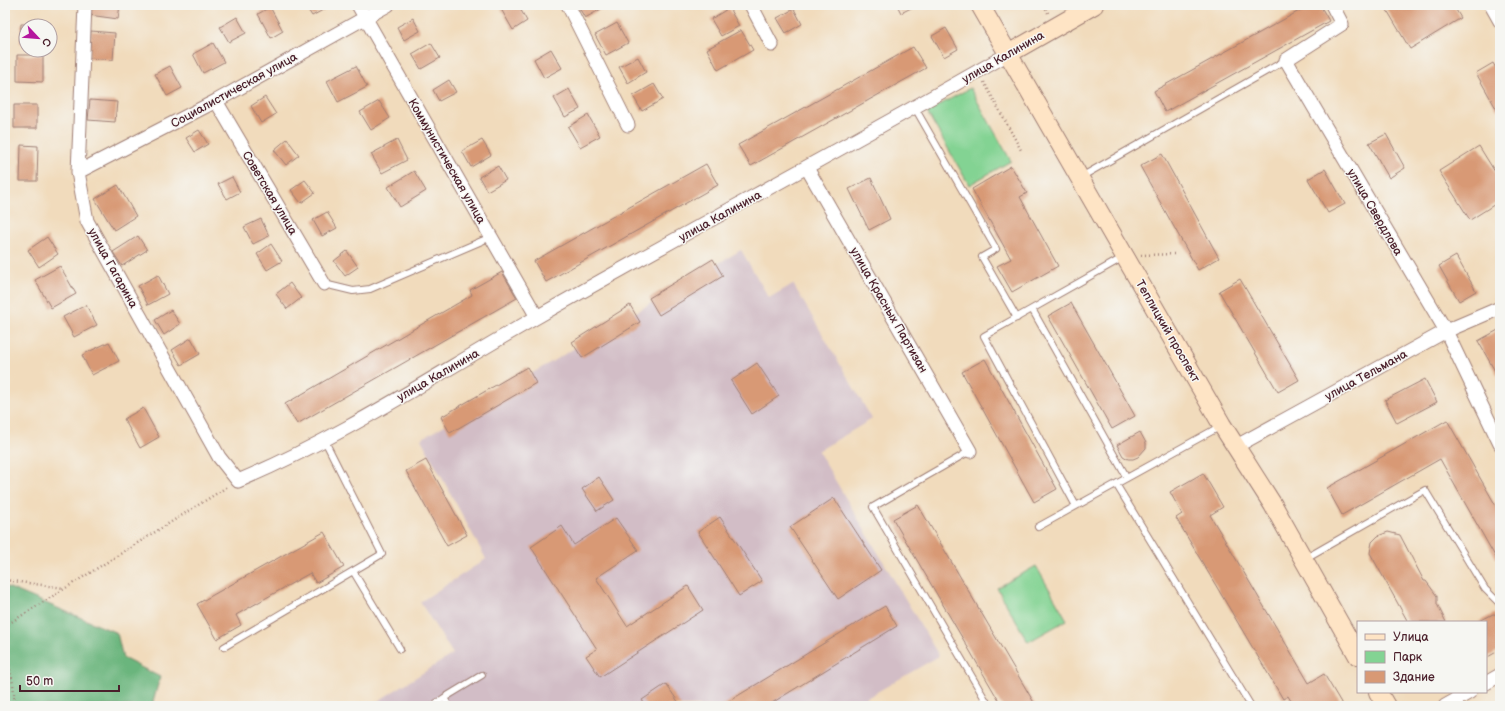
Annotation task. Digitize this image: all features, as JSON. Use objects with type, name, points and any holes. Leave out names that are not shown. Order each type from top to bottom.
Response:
[{"type":"main road","name":"Теплицкий проспект","points":[[980,5],[1222,425],[1273,505],[1357,654]]},
{"type":"main road","name":"улица Калинина","points":[[1008,54],[1094,5]]},
{"type":"main road","points":[[1379,693],[1386,706]]},
{"type":"street","name":"улица Гагарина","points":[[86,5],[78,172],[87,221],[219,457],[238,480]]},
{"type":"street","name":"Коммунистическая улица","points":[[358,5],[537,317]]},
{"type":"street","name":"Социалистическая улица","points":[[78,172],[216,101],[388,5]]},
{"type":"street","points":[[568,5],[628,126]]},
{"type":"street","points":[[751,5],[772,45]]},
{"type":"street","points":[[1286,60],[1342,24],[1332,5]]},
{"type":"street","points":[[1491,5],[1500,21]]},
{"type":"street","name":"улица Калинина","points":[[238,480],[347,427],[537,317],[915,108],[1008,54]]},
{"type":"street","name":"улица Свердлова","points":[[1286,60],[1446,331],[1500,444]]},
{"type":"street","name":"Советская улица","points":[[216,101],[324,284]]},
{"type":"street","name":"улица Красных Партизан","points":[[807,168],[970,451]]},
{"type":"street","name":"улица Тельмана","points":[[1235,447],[1446,331],[1500,308]]},
{"type":"street","points":[[1487,682],[1500,675]]},
{"type":"street","points":[[1445,706],[1468,693]]},
{"type":"lane","points":[[1080,178],[1286,60]]},
{"type":"lane","points":[[915,108],[996,248],[982,257],[1017,318]]},
{"type":"lane","points":[[324,284],[353,291],[370,289],[490,236]]},
{"type":"lane","points":[[1076,506],[984,336],[1125,256]]},
{"type":"lane","points":[[1032,309],[1127,478]]},
{"type":"lane","points":[[1038,527],[1222,425]]},
{"type":"lane","points":[[224,646],[382,554],[324,439]]},
{"type":"lane","points":[[970,451],[873,507],[989,706]]},
{"type":"lane","points":[[1116,484],[1251,706]]},
{"type":"lane","points":[[1303,559],[1425,490],[1485,590],[1500,604]]},
{"type":"lane","points":[[353,571],[400,649]]},
{"type":"lane","points":[[432,706],[482,675]]},
{"type":"lane","points":[[444,698],[448,706]]},
{"type":"path","points":[[978,71],[1021,150]]},
{"type":"path","points":[[1125,256],[1176,254]]},
{"type":"path","points":[[5,626],[238,480]]},
{"type":"path","points":[[5,580],[65,588]]},
{"type":"path","points":[[5,646],[13,684],[15,706]]},
{"type":"shaded area","points":[[741,250],[769,298],[793,284],[872,419],[818,451],[939,656],[853,706],[370,706],[453,654],[420,602],[486,559],[421,439]]},
{"type":"green space","points":[[970,88],[1011,161],[969,185],[927,112]]},
{"type":"green space","points":[[1036,566],[1067,620],[1028,642],[997,588]]},
{"type":"green space","points":[[5,586],[117,633],[123,658],[160,677],[152,706],[5,706]]},
{"type":"building","points":[[90,5],[120,5],[118,19],[89,15]]},
{"type":"building","points":[[305,5],[332,5],[312,16]]},
{"type":"building","points":[[508,5],[518,5],[527,21],[513,30],[501,9]]},
{"type":"building","points":[[598,5],[601,9],[585,18],[578,6]]},
{"type":"building","points":[[897,5],[917,5],[901,13]]},
{"type":"building","points":[[1310,5],[1320,5],[1329,21],[1165,112],[1154,91]]},
{"type":"building","points":[[1384,5],[1453,5],[1461,18],[1410,49]]},
{"type":"building","points":[[270,7],[283,31],[271,38],[258,14]]},
{"type":"building","points":[[729,8],[739,26],[721,36],[711,19]]},
{"type":"building","points":[[794,9],[802,24],[786,33],[777,18]]},
{"type":"building","points":[[237,17],[246,33],[229,42],[220,27]]},
{"type":"building","points":[[413,18],[420,31],[404,40],[397,27]]},
{"type":"building","points":[[617,23],[628,43],[606,55],[595,35]]},
{"type":"building","points":[[946,28],[958,49],[944,57],[932,36]]},
{"type":"building","points":[[741,30],[753,50],[718,70],[707,49]]},
{"type":"building","points":[[91,31],[115,33],[113,60],[89,58]]},
{"type":"building","points":[[213,43],[224,62],[203,73],[193,54]]},
{"type":"building","points":[[431,43],[440,58],[421,69],[412,54]]},
{"type":"building","points":[[913,47],[926,68],[751,166],[738,145]]},
{"type":"building","points":[[551,49],[562,68],[544,78],[534,59]]},
{"type":"building","points":[[17,55],[18,58],[43,58],[43,82],[17,81]]},
{"type":"building","points":[[638,57],[646,72],[628,83],[619,67]]},
{"type":"building","points":[[1493,63],[1500,75],[1500,109],[1497,110],[1476,73]]},
{"type":"building","points":[[170,66],[182,88],[167,96],[155,74]]},
{"type":"building","points":[[356,66],[367,87],[338,102],[327,81]]},
{"type":"building","points":[[449,80],[456,92],[439,101],[433,90]]},
{"type":"building","points":[[654,84],[663,99],[642,111],[633,96]]},
{"type":"building","points":[[569,89],[580,109],[565,117],[554,98]]},
{"type":"building","points":[[265,97],[276,114],[261,123],[251,106]]},
{"type":"building","points":[[90,100],[117,102],[115,122],[88,120]]},
{"type":"building","points":[[379,101],[390,118],[371,130],[360,112]]},
{"type":"building","points":[[14,105],[37,105],[37,128],[14,128]]},
{"type":"building","points":[[588,115],[600,136],[580,147],[568,127]]},
{"type":"building","points":[[199,130],[208,144],[195,152],[186,138]]},
{"type":"building","points":[[1386,134],[1405,168],[1389,178],[1369,143]]},
{"type":"building","points":[[287,139],[299,155],[286,165],[274,150]]},
{"type":"building","points":[[397,140],[407,160],[382,173],[371,154]]},
{"type":"building","points":[[482,140],[491,155],[471,167],[462,151]]},
{"type":"building","points":[[21,145],[38,146],[37,181],[20,181]]},
{"type":"building","points":[[1479,146],[1500,180],[1500,201],[1470,220],[1439,171]]},
{"type":"building","points":[[1162,154],[1219,258],[1198,270],[1140,166]]},
{"type":"building","points":[[706,164],[718,185],[546,282],[534,261]]},
{"type":"building","points":[[498,166],[506,180],[487,191],[479,177]]},
{"type":"building","points":[[1011,166],[1027,193],[1020,197],[1058,266],[1012,292],[997,266],[1011,259],[972,189]]},
{"type":"building","points":[[1325,169],[1345,204],[1328,213],[1308,179]]},
{"type":"building","points":[[414,171],[426,191],[400,207],[388,187]]},
{"type":"building","points":[[232,177],[240,192],[227,199],[218,184]]},
{"type":"building","points":[[871,178],[890,219],[869,230],[849,189]]},
{"type":"building","points":[[305,180],[315,193],[301,203],[291,190]]},
{"type":"building","points":[[118,185],[136,216],[114,230],[95,199]]},
{"type":"building","points":[[327,212],[337,228],[322,236],[313,220]]},
{"type":"building","points":[[261,219],[269,236],[253,244],[244,227]]},
{"type":"building","points":[[138,236],[147,250],[122,266],[113,252]]},
{"type":"building","points":[[47,237],[58,254],[39,267],[28,250]]},
{"type":"building","points":[[271,244],[282,261],[267,270],[257,254]]},
{"type":"building","points":[[347,251],[358,267],[345,276],[334,261]]},
{"type":"building","points":[[1456,256],[1476,291],[1459,301],[1439,266]]},
{"type":"building","points":[[713,259],[723,276],[659,315],[649,298]]},
{"type":"building","points":[[60,266],[76,294],[51,308],[35,280]]},
{"type":"building","points":[[502,272],[517,298],[297,424],[285,404],[472,295],[470,290]]},
{"type":"building","points":[[158,275],[168,294],[148,305],[138,286]]},
{"type":"building","points":[[1240,279],[1299,380],[1278,392],[1219,291]]},
{"type":"building","points":[[290,283],[301,298],[287,309],[276,294]]},
{"type":"building","points":[[1071,303],[1135,416],[1112,429],[1048,316]]},
{"type":"building","points":[[86,305],[97,325],[74,337],[63,317]]},
{"type":"building","points":[[630,305],[640,322],[582,358],[572,342]]},
{"type":"building","points":[[171,310],[180,324],[164,335],[155,320]]},
{"type":"building","points":[[1500,329],[1500,380],[1478,341]]},
{"type":"building","points":[[191,338],[200,354],[181,365],[172,350]]},
{"type":"building","points":[[109,342],[119,361],[92,375],[82,355]]},
{"type":"building","points":[[985,359],[1057,489],[1034,502],[962,372]]},
{"type":"building","points":[[757,363],[779,396],[752,414],[731,381]]},
{"type":"building","points":[[527,367],[536,383],[450,433],[441,417]]},
{"type":"building","points":[[1425,379],[1437,402],[1397,423],[1385,400]]},
{"type":"building","points":[[143,408],[159,437],[140,448],[124,419]]},
{"type":"building","points":[[1447,420],[1500,513],[1500,565],[1440,459],[1342,515],[1327,488]]},
{"type":"building","points":[[1140,432],[1146,443],[1146,448],[1138,457],[1128,459],[1123,456],[1117,445]]},
{"type":"building","points":[[426,460],[467,535],[447,546],[406,471]]},
{"type":"building","points":[[1203,473],[1223,507],[1210,515],[1309,683],[1324,674],[1343,706],[1294,706],[1288,696],[1283,699],[1176,518],[1182,514],[1170,492]]},
{"type":"building","points":[[599,477],[614,500],[597,511],[582,489]]},
{"type":"building","points":[[834,498],[881,570],[838,599],[790,527]]},
{"type":"building","points":[[918,505],[1036,706],[1002,706],[893,519]]},
{"type":"building","points":[[720,517],[762,581],[739,596],[698,532]]},
{"type":"building","points":[[616,518],[638,550],[596,578],[627,626],[688,586],[703,610],[600,677],[586,656],[597,649],[531,547],[562,526],[574,545]]},
{"type":"building","points":[[324,532],[344,567],[316,583],[310,573],[236,615],[241,625],[217,639],[197,604]]},
{"type":"building","points":[[1388,532],[1400,535],[1424,581],[1426,581],[1437,596],[1437,604],[1446,621],[1407,621],[1370,553],[1372,542],[1378,536]]},
{"type":"building","points":[[885,606],[897,626],[767,706],[721,706]]},
{"type":"building","points":[[1493,614],[1500,615],[1500,650],[1487,657],[1487,621],[1480,621]]},
{"type":"building","points":[[666,684],[681,706],[646,706],[642,700]]}]
